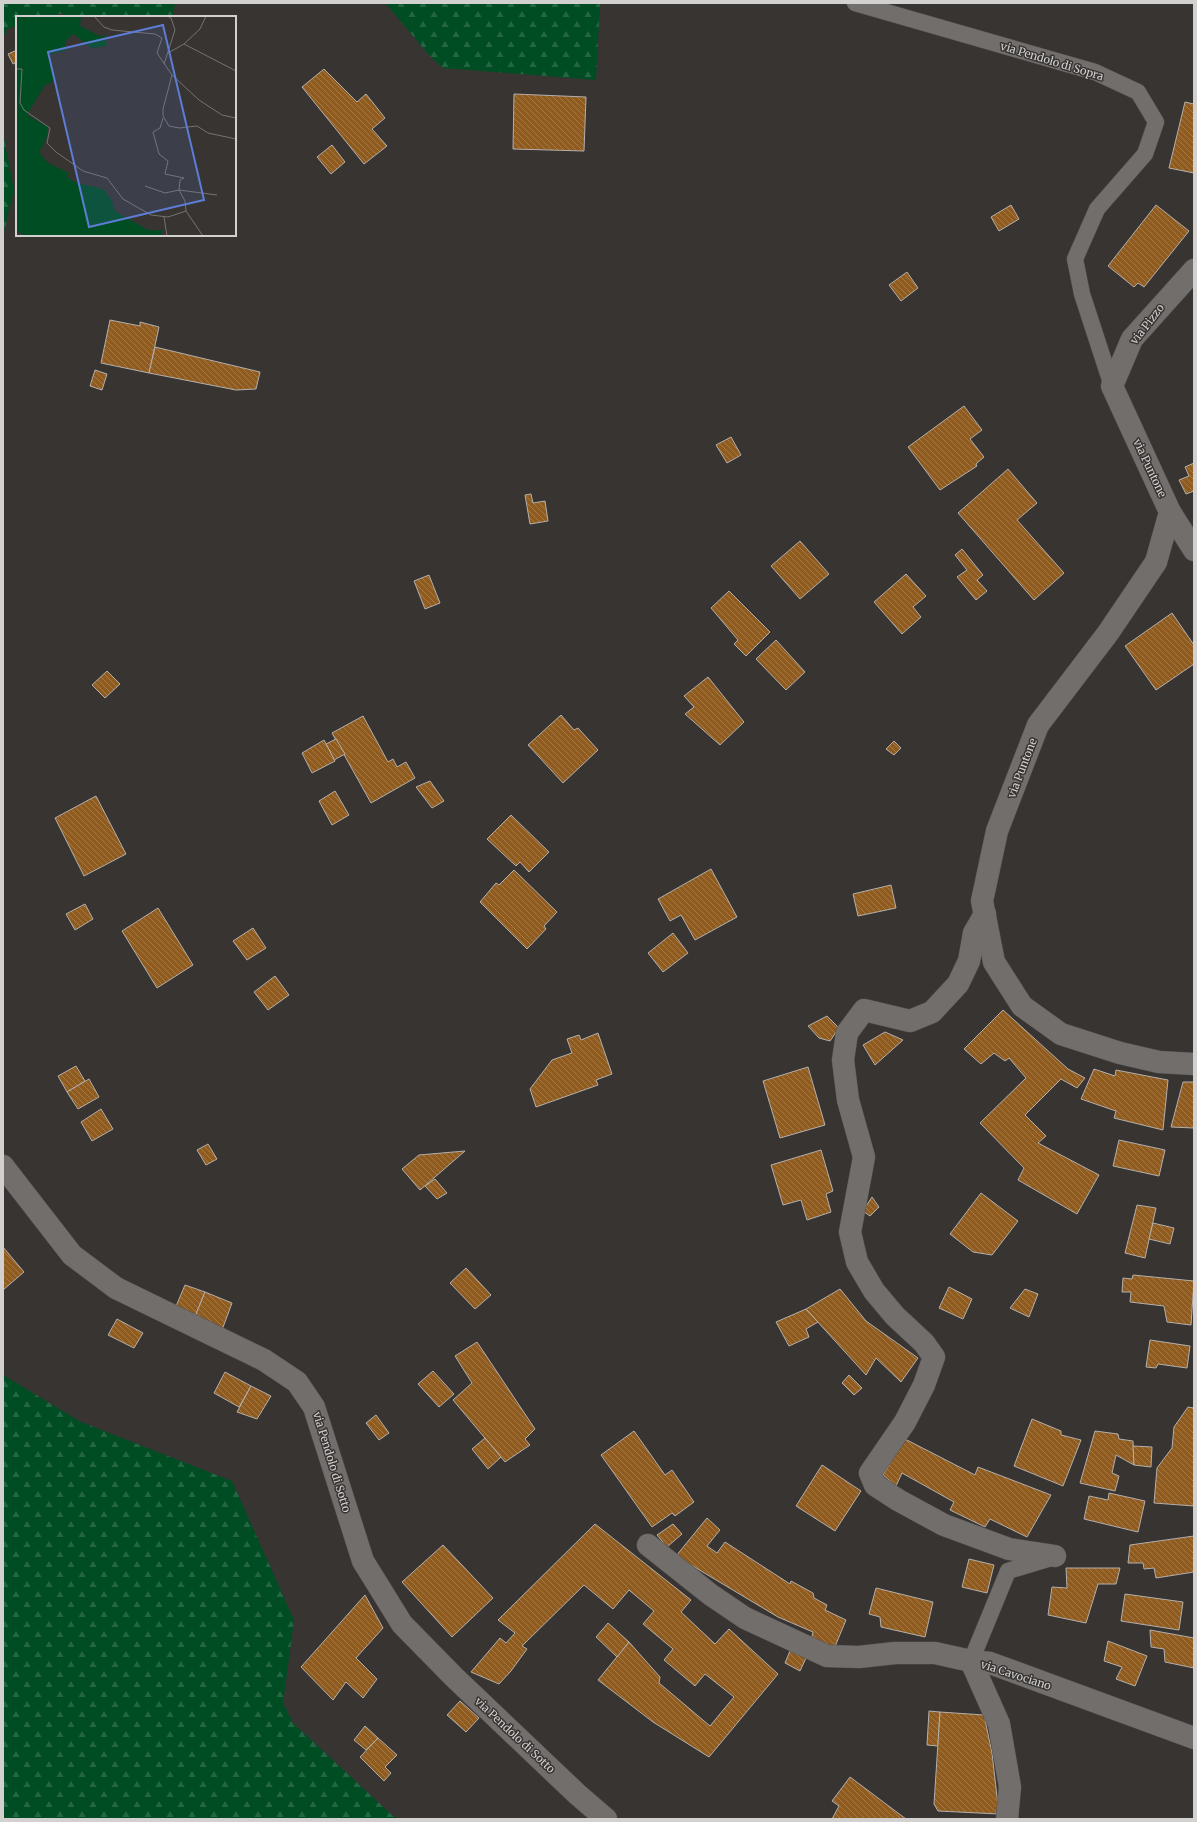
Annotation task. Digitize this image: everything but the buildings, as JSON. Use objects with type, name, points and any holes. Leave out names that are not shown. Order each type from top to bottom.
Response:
[{"type":"street","name":"via Pizzo","points":[[1112,386],[1132,339],[1184,287],[1194,270]]},
{"type":"street","name":"via Puntone","points":[[1112,386],[1170,512],[1156,562],[1108,634],[1038,725],[997,830],[982,901],[994,962],[1022,1006],[1061,1034],[1120,1053],[1159,1062],[1194,1064]]},
{"type":"street","points":[[1170,512],[1194,550]]},
{"type":"street","points":[[985,914],[974,933],[969,961],[958,984],[932,1012],[910,1021],[864,1010],[847,1033],[843,1060],[848,1100],[864,1157],[850,1232],[857,1262],[874,1291],[895,1316],[924,1343],[934,1356],[924,1385],[905,1422],[870,1473],[875,1485],[944,1526],[1010,1549],[1055,1556]]},
{"type":"street","name":"via Pendolo di Sotto","points":[[3,1166],[72,1255],[116,1288],[264,1360],[297,1382],[314,1407],[363,1561],[402,1624],[454,1677],[577,1794],[606,1819]]},
{"type":"street","points":[[648,1546],[711,1595],[745,1618],[827,1656],[934,1653],[971,1661]]},
{"type":"street","name":"via Cavociano","points":[[971,1661],[990,1664],[1194,1738]]},
{"type":"street","name":"via Cavociano","points":[[971,1661],[998,1724],[1010,1787],[1007,1819]]},
{"type":"lane","name":"via Pendolo di Sopra","points":[[855,3],[1095,72],[1138,92],[1156,122],[1145,154],[1097,209],[1075,259],[1082,294],[1112,386]]},
{"type":"lane","points":[[971,1661],[1008,1571],[1055,1556]]},
{"type":"green space","points":[[3,3],[175,3],[173,16],[66,16],[63,13],[52,16],[16,16],[16,26],[7,29],[3,38]]},
{"type":"green space","points":[[385,3],[600,3],[596,80],[443,68],[429,55]]},
{"type":"green space","points":[[3,132],[14,190],[3,236]]},
{"type":"green space","points":[[3,1375],[81,1422],[232,1481],[294,1620],[283,1703],[293,1723],[393,1816],[399,1819],[3,1819]]}]
